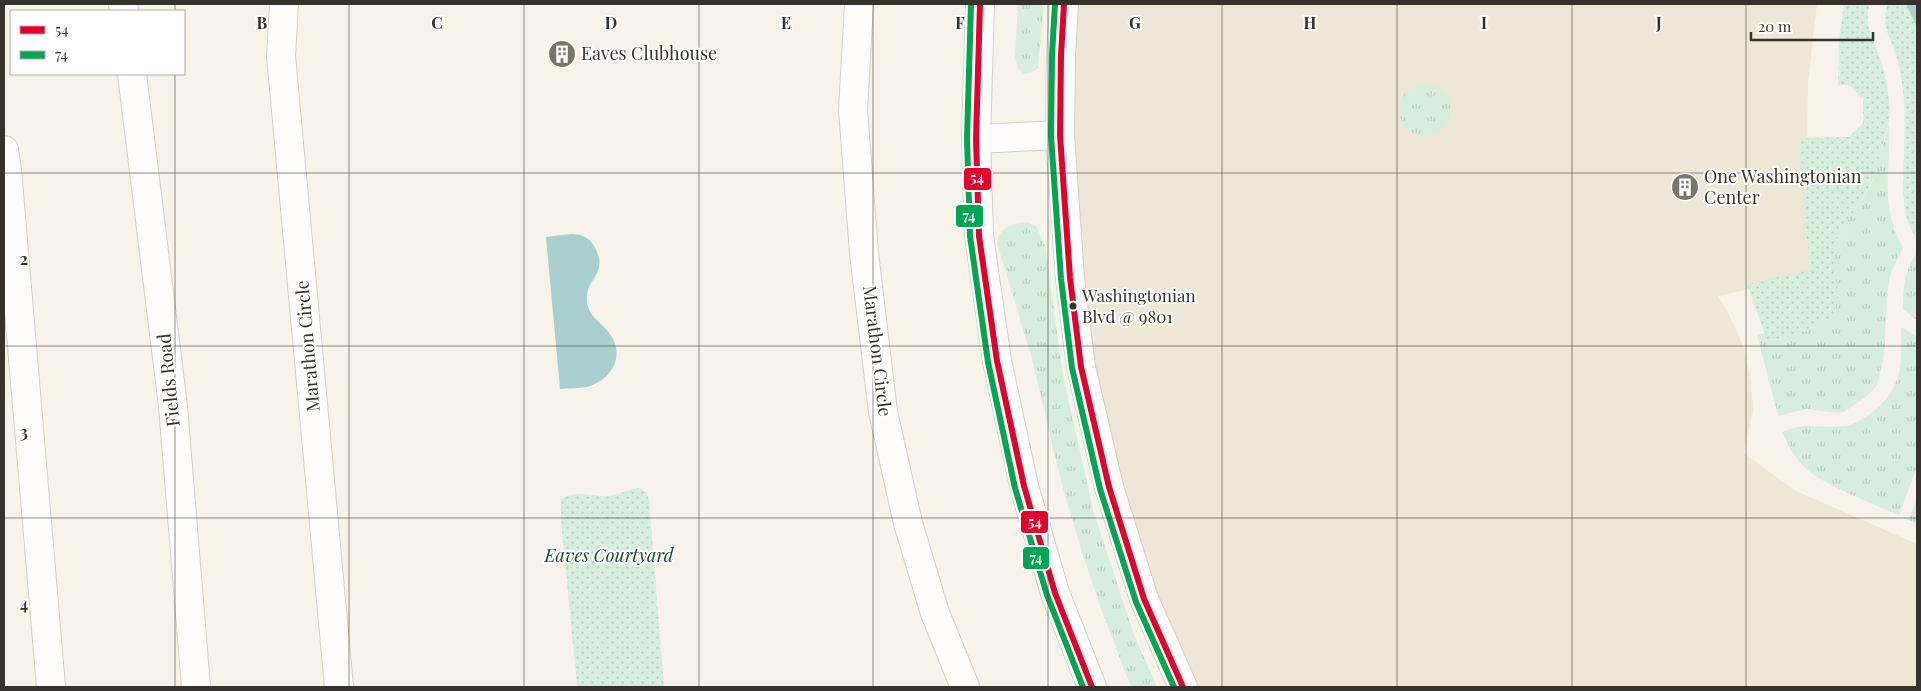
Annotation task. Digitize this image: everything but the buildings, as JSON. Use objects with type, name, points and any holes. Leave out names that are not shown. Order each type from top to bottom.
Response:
[{"type":"street","name":"Marathon Circle","points":[[284,4],[281,56],[340,687]]},
{"type":"street","name":"Marathon Circle","points":[[859,4],[853,110],[864,254],[883,412],[908,523],[936,612],[965,687]]},
{"type":"street","points":[[980,4],[976,139],[979,236],[999,370],[1024,486],[1056,592],[1092,687]]},
{"type":"street","points":[[1064,4],[1060,135],[1070,278],[1081,367],[1109,487],[1144,599],[1183,687]]},
{"type":"street","name":"Fields Road","points":[[132,75],[173,406],[196,687]]},
{"type":"street","points":[[976,139],[1060,135]]},
{"type":"street","points":[[4,150],[51,687]]},
{"type":"shaded area","points":[[1069,4],[1817,4],[1808,82],[1807,151],[1821,273],[1718,296],[1727,310],[1744,348],[1751,384],[1753,411],[1744,453],[1794,490],[1917,544],[1917,687],[1191,687],[1135,544],[1085,345],[1068,119]]},
{"type":"green space","points":[[1018,4],[1044,4],[1038,68],[1031,73],[1024,74],[1018,68],[1015,57]]},
{"type":"green space","points":[[1844,4],[1870,4],[1868,25],[1880,58],[1890,107],[1880,160],[1874,176],[1837,240],[1834,262],[1838,296],[1833,312],[1826,320],[1805,332],[1767,340],[1747,284],[1810,270],[1799,151],[1800,138],[1849,137],[1863,123],[1863,99],[1849,85],[1838,85],[1839,41]]},
{"type":"green space","points":[[1887,4],[1906,4],[1916,25],[1917,234],[1914,236],[1904,205],[1904,96],[1895,51],[1886,27],[1885,13]]},
{"type":"green space","points":[[1420,84],[1430,84],[1444,91],[1451,105],[1451,115],[1444,129],[1430,136],[1420,136],[1410,132],[1403,125],[1399,115],[1399,105],[1403,95],[1410,88]]},
{"type":"green space","points":[[1889,125],[1889,202],[1891,217],[1903,248],[1891,273],[1888,286],[1884,355],[1877,386],[1866,397],[1844,412],[1837,413],[1806,409],[1778,416],[1757,335],[1765,333],[1767,340],[1794,335],[1824,321],[1833,311],[1837,294],[1833,262],[1837,243],[1845,224],[1873,180]]},
{"type":"green space","points":[[1027,222],[1036,226],[1045,245],[1063,375],[1093,510],[1134,635],[1157,687],[1131,687],[1100,606],[1063,489],[1032,359],[997,243],[1001,233],[1008,227],[1017,223]]},
{"type":"green space","points":[[1917,253],[1917,321],[1903,309],[1907,272]]},
{"type":"green space","points":[[1901,327],[1917,337],[1917,467],[1899,515],[1821,480],[1802,465],[1782,432],[1798,427],[1835,427],[1851,424],[1865,417],[1882,404],[1895,385],[1898,375],[1901,352]]},
{"type":"green space","name":"Eaves Courtyard","points":[[639,488],[646,492],[649,499],[664,687],[577,687],[561,519],[561,500],[576,494],[608,496]]},
{"type":"green space","points":[[1917,499],[1917,524],[1908,520]]},
{"type":"water","points":[[1906,4],[1917,4],[1917,37],[1916,25]]},
{"type":"water","points":[[571,234],[587,238],[594,246],[598,255],[599,269],[590,285],[587,300],[588,306],[593,316],[609,332],[617,352],[616,359],[609,373],[597,383],[583,388],[560,389],[546,237]]},
{"type":"transit line","name":"74","points":[[971,4],[967,139],[970,236],[988,362],[1015,488],[1047,595],[1083,687]]},
{"type":"transit line","name":"54","points":[[980,4],[976,139],[979,236],[997,361],[1024,486],[1055,593],[1092,687]]},
{"type":"transit line","name":"74","points":[[1055,4],[1051,136],[1061,279],[1072,368],[1100,489],[1136,602],[1174,687]]},
{"type":"transit line","name":"54","points":[[1064,4],[1060,135],[1070,278],[1081,367],[1109,487],[1144,599],[1183,687]]},
{"type":"place","name":"Eaves Clubhouse","points":[[562,54]]},
{"type":"place","name":"One Washingtonian Center","points":[[1685,187]]},
{"type":"place","name":"Washingtonian Blvd @ 9801","points":[[1073,306]]}]
